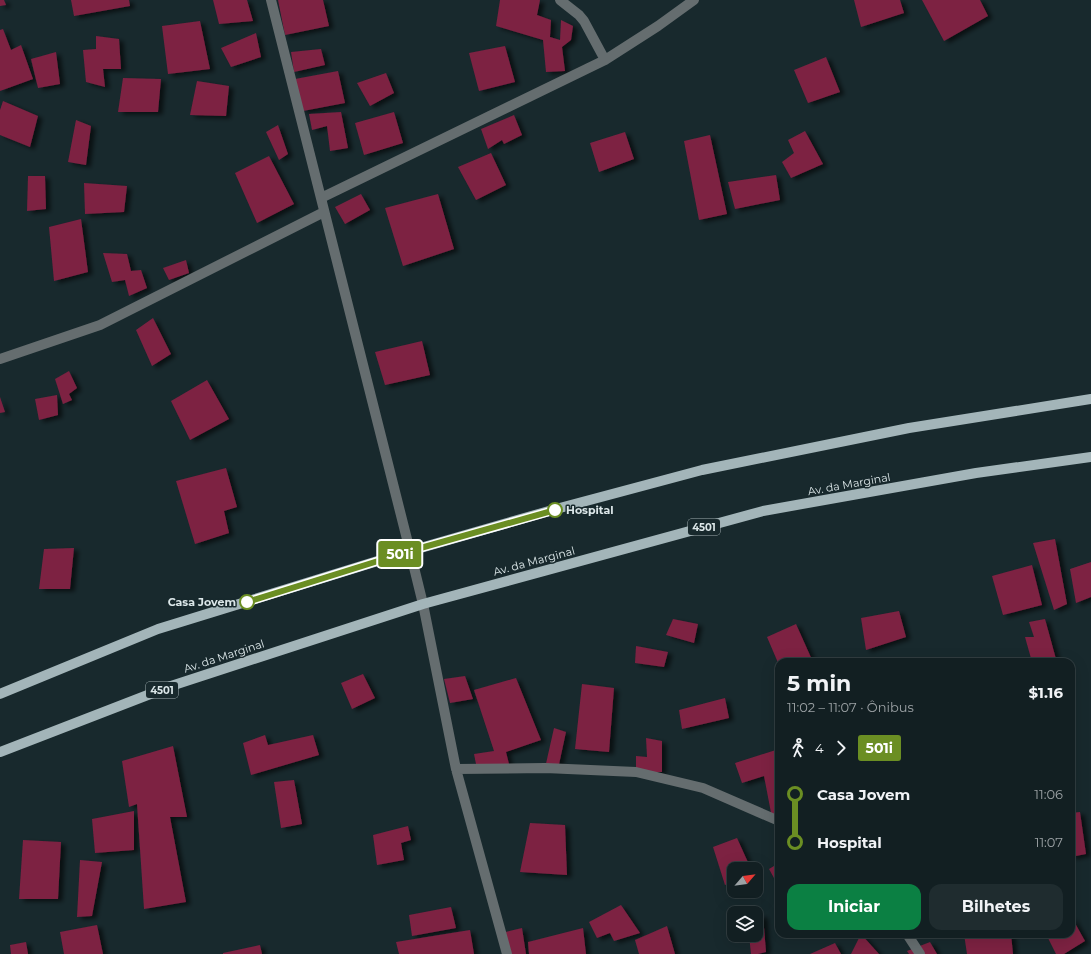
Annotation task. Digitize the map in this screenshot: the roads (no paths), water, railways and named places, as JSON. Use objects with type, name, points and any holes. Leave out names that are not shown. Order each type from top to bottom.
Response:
[{"type":"main road","points":[[0,694],[158,629],[410,551],[556,509],[702,470],[908,428],[1091,399]]},
{"type":"main road","name":"Av. da Marginal","points":[[0,752],[171,686],[423,604],[763,511],[976,474],[1091,457]]},
{"type":"street","points":[[271,0],[423,604],[456,769],[507,954]]},
{"type":"street","points":[[560,0],[579,15],[584,21],[605,60]]},
{"type":"street","points":[[321,198],[605,60],[658,26],[694,0]]},
{"type":"street","points":[[0,359],[100,325],[324,212]]},
{"type":"street","points":[[456,769],[545,768],[636,772],[703,788],[775,819]]},
{"type":"street","points":[[910,938],[920,954]]},
{"type":"place","name":"Hospital","points":[[555,510]]},
{"type":"place","name":"Casa Jovem","points":[[247,602]]}]
